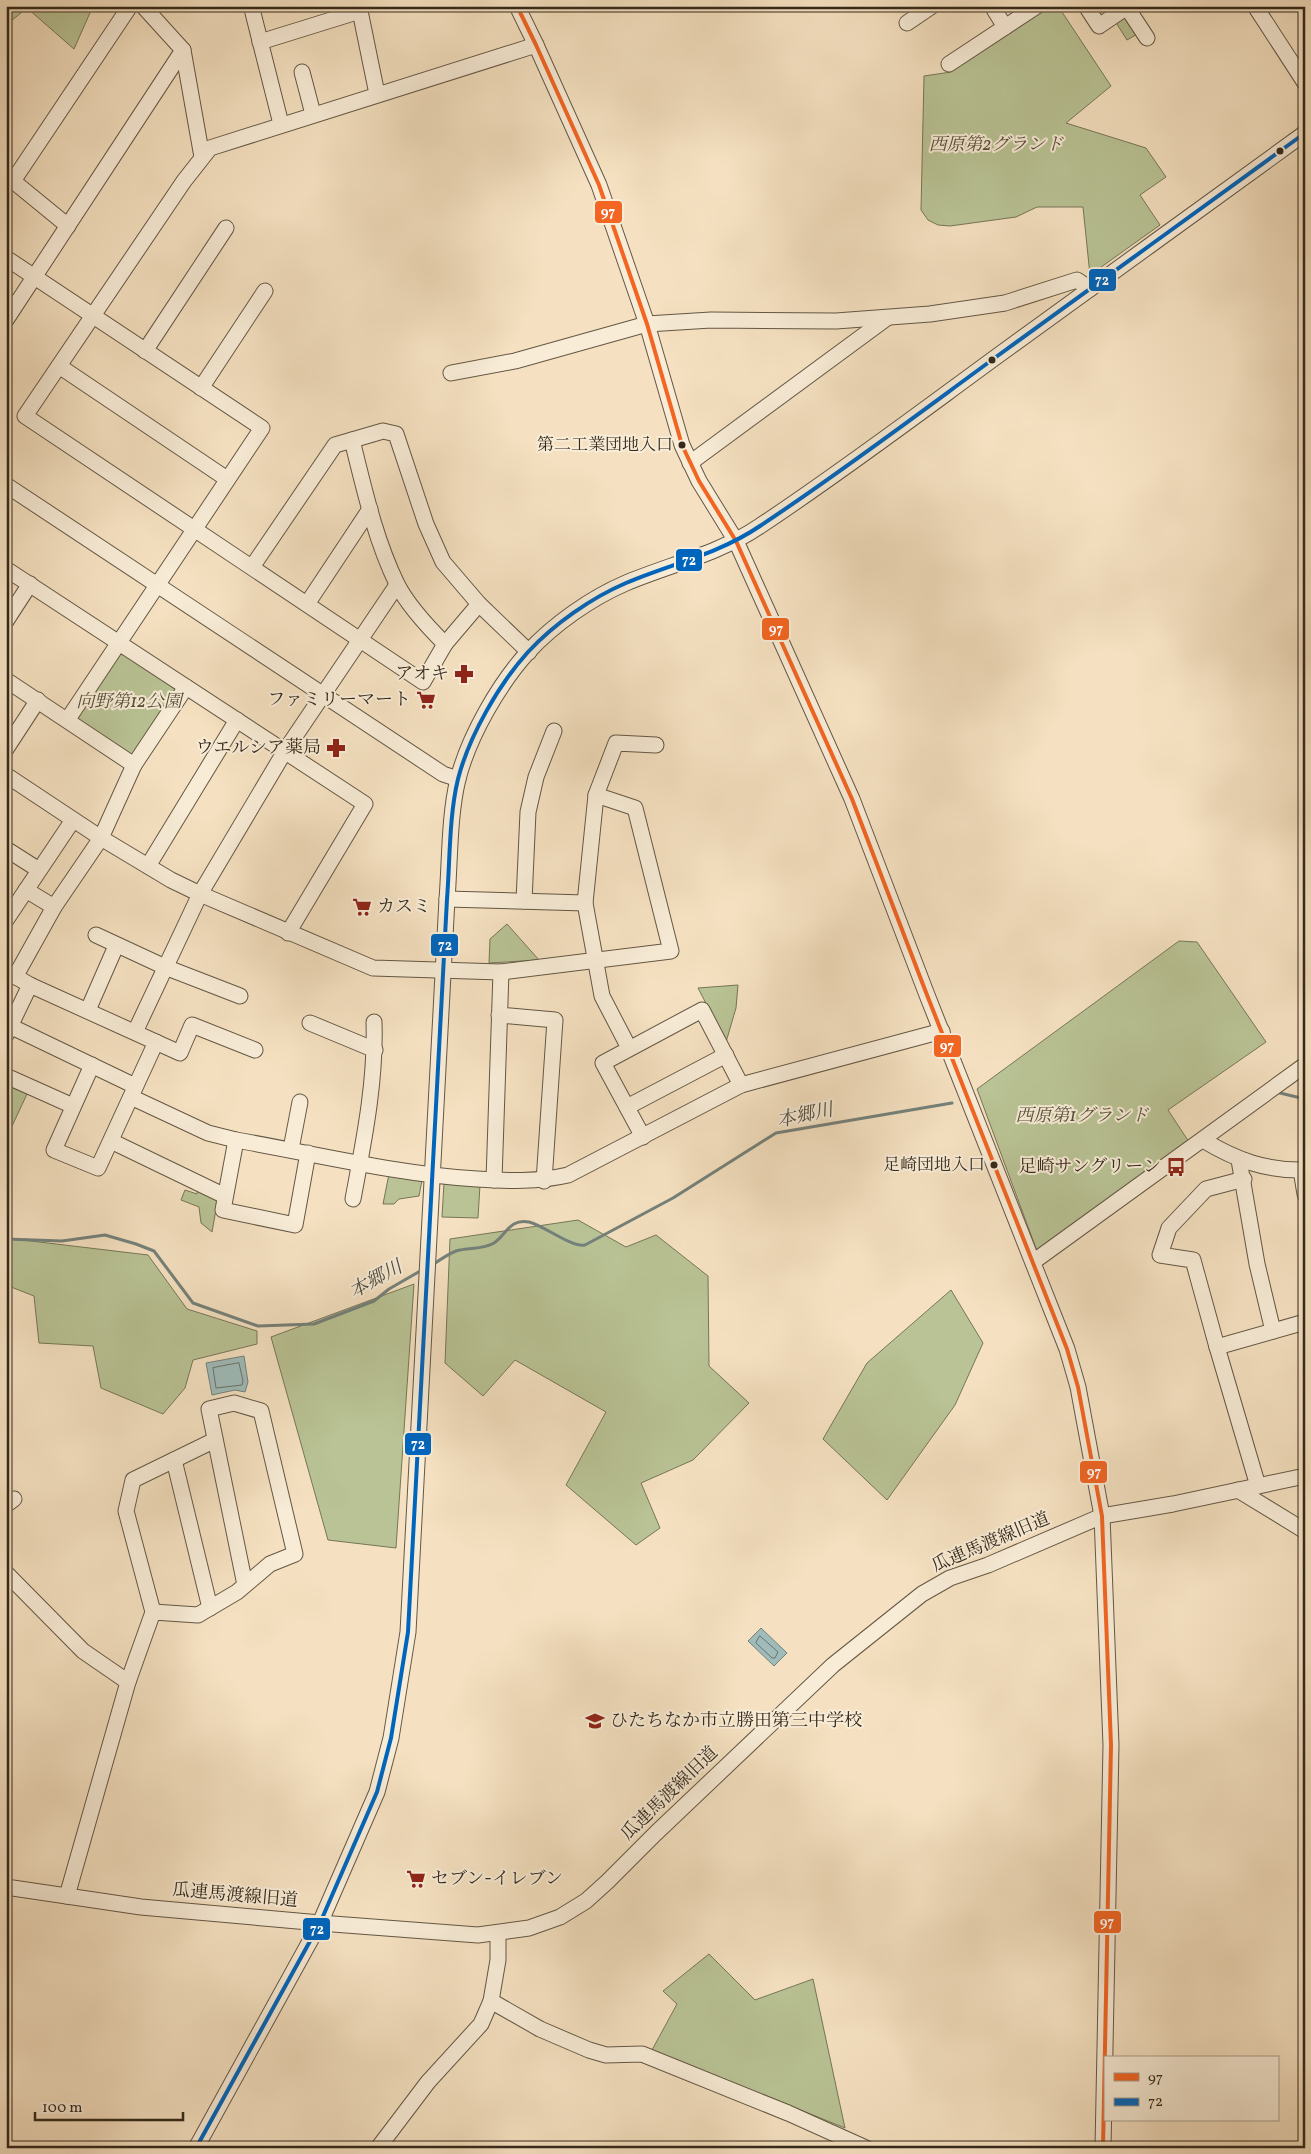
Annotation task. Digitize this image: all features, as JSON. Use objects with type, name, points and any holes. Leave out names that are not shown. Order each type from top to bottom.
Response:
[{"type":"street","points":[[68,226],[12,181],[130,6]]},
{"type":"street","points":[[143,6],[183,50],[202,157]]},
{"type":"street","points":[[516,6],[536,45],[599,185],[647,324],[680,437],[690,462],[736,541],[852,799],[1067,1350],[1078,1386],[1102,1516],[1111,1745],[1105,2056]]},
{"type":"street","points":[[907,23],[932,6]]},
{"type":"street","points":[[992,6],[1005,27]]},
{"type":"street","points":[[949,64],[1037,6]]},
{"type":"street","points":[[1086,6],[1099,26],[1126,7],[1147,38]]},
{"type":"street","points":[[1254,6],[1305,83]]},
{"type":"street","points":[[260,42],[359,9],[377,94]]},
{"type":"street","points":[[253,13],[281,124]]},
{"type":"street","points":[[479,604],[445,644],[423,682],[26,416],[92,316],[210,148],[536,45]]},
{"type":"street","points":[[6,320],[183,50]]},
{"type":"street","points":[[302,72],[313,114]]},
{"type":"street","points":[[196,2148],[320,1923],[377,1792],[391,1738],[408,1632],[447,899],[454,802],[458,779],[478,728],[504,683],[528,652],[558,625],[587,604],[618,587],[736,541],[846,466],[1305,133]]},
{"type":"street","points":[[145,351],[226,228]]},
{"type":"street","points":[[6,258],[36,276],[92,316],[262,428],[68,720]]},
{"type":"street","points":[[451,373],[515,361],[647,324],[711,320],[830,321],[887,318],[1005,304],[1078,280],[1090,289]]},
{"type":"street","points":[[201,388],[265,291]]},
{"type":"street","points":[[690,462],[887,318]]},
{"type":"street","points":[[59,366],[227,479]]},
{"type":"street","points":[[252,567],[335,445],[383,431],[396,434],[426,524],[443,562],[479,604],[528,652]]},
{"type":"street","points":[[352,440],[376,533],[397,585],[426,625],[445,644]]},
{"type":"street","points":[[6,485],[322,696],[443,774],[458,779]]},
{"type":"street","points":[[307,604],[370,509]]},
{"type":"street","points":[[6,568],[365,804],[288,933]]},
{"type":"street","points":[[6,621],[30,584]]},
{"type":"street","points":[[135,1032],[200,894],[285,751],[397,585]]},
{"type":"street","points":[[6,680],[134,765]]},
{"type":"street","points":[[186,687],[134,765],[101,838],[11,974],[30,985],[180,1053],[192,1025],[255,1050]]},
{"type":"street","points":[[6,749],[38,700]]},
{"type":"street","points":[[148,866],[236,720]]},
{"type":"street","points":[[524,901],[528,812],[536,777],[554,730]]},
{"type":"street","points":[[629,1048],[602,996],[597,960],[585,903],[596,795],[616,743],[656,745]]},
{"type":"street","points":[[6,775],[101,838],[200,894],[373,968],[444,971],[501,972],[671,951],[635,808],[596,795]]},
{"type":"street","points":[[6,920],[73,820]]},
{"type":"street","points":[[6,848],[39,870]]},
{"type":"street","points":[[26,890],[54,907]]},
{"type":"street","points":[[447,899],[585,903]]},
{"type":"street","points":[[96,935],[116,946],[165,967],[240,996]]},
{"type":"street","points":[[88,1010],[116,946]]},
{"type":"street","points":[[494,1180],[501,972]]},
{"type":"street","points":[[30,985],[8,1031],[92,1065],[133,1092],[208,1133],[360,1164],[432,1176],[494,1180],[544,1180],[568,1175],[741,1085],[942,1031]]},
{"type":"street","points":[[643,1137],[603,1062],[629,1048],[702,1010],[741,1085]]},
{"type":"street","points":[[499,1015],[556,1020],[544,1180]]},
{"type":"street","points":[[354,1199],[370,1097],[375,1050],[374,1022]]},
{"type":"street","points":[[310,1023],[375,1050]]},
{"type":"street","points":[[92,1065],[54,1150],[98,1168],[156,1042]]},
{"type":"street","points":[[627,1107],[726,1055]]},
{"type":"street","points":[[1032,1262],[1305,1065]]},
{"type":"street","points":[[6,1076],[73,1106]]},
{"type":"street","points":[[291,1149],[300,1102]]},
{"type":"street","points":[[236,1140],[223,1210],[294,1225],[308,1153]]},
{"type":"street","points":[[1203,1140],[1240,1160],[1284,1170],[1303,1170],[1305,1194]]},
{"type":"street","points":[[111,1142],[225,1196]]},
{"type":"street","points":[[1240,1160],[1257,1264],[1273,1331]]},
{"type":"street","points":[[1244,1179],[1206,1189],[1170,1228],[1160,1255],[1193,1260],[1216,1347],[1258,1486]]},
{"type":"street","points":[[1216,1347],[1305,1322]]},
{"type":"street","points":[[153,1612],[198,1614],[237,1592],[270,1564],[295,1554],[261,1411],[234,1403],[209,1409],[245,1585]]},
{"type":"street","points":[[66,1896],[128,1682],[153,1612],[126,1511],[133,1480],[215,1440]]},
{"type":"street","points":[[174,1460],[210,1608]]},
{"type":"street","name":"瓜連馬渡線旧道","points":[[6,1887],[141,1907],[320,1923],[478,1935],[529,1928],[560,1917],[586,1900],[833,1665],[922,1594],[950,1578],[988,1565],[1102,1516],[1305,1476]]},
{"type":"street","points":[[1238,1490],[1305,1532]]},
{"type":"street","points":[[6,1573],[82,1651],[128,1682]]},
{"type":"street","points":[[378,2148],[428,2082],[481,2024],[491,2001],[498,1960],[498,1933]]},
{"type":"street","points":[[491,2001],[540,2029],[589,2050],[606,2055],[642,2054],[788,2113],[866,2148]]},
{"type":"street","points":[[1103,2148],[1104,2098]]},
{"type":"green space","points":[[6,6],[93,6],[74,49],[27,8],[6,25]]},
{"type":"green space","name":"西原第2グランド","points":[[1047,6],[1058,6],[1111,86],[1066,123],[1146,148],[1166,177],[1140,195],[1160,225],[1090,275],[1083,207],[1037,207],[1016,217],[950,226],[938,225],[928,220],[921,210],[924,76],[951,72]]},
{"type":"green space","points":[[1127,13],[1139,33],[1127,40],[1115,21]]},
{"type":"green space","name":"向野第12公園","points":[[124,654],[175,689],[177,695],[135,756],[128,758],[77,722],[77,715],[117,655]]},
{"type":"green space","points":[[507,924],[539,960],[489,963],[490,939]]},
{"type":"green space","name":"西原第1グランド","points":[[1179,941],[1197,942],[1266,1042],[1168,1110],[1189,1142],[1037,1251],[977,1089]]},
{"type":"green space","points":[[738,985],[736,1008],[726,1042],[698,988]]},
{"type":"green space","points":[[6,1085],[27,1094],[6,1139]]},
{"type":"green space","points":[[389,1174],[422,1180],[419,1196],[399,1199],[394,1204],[383,1204]]},
{"type":"green space","points":[[444,1183],[480,1185],[478,1218],[442,1217]]},
{"type":"green space","points":[[198,1188],[218,1198],[212,1232],[201,1223],[199,1207],[181,1200],[185,1190],[197,1194]]},
{"type":"green space","points":[[578,1220],[626,1247],[656,1235],[708,1276],[709,1366],[749,1403],[693,1460],[641,1483],[660,1528],[636,1545],[566,1485],[606,1412],[515,1360],[483,1396],[445,1363],[450,1239]]},
{"type":"green space","points":[[6,1238],[148,1255],[187,1309],[257,1331],[257,1344],[193,1360],[185,1388],[163,1414],[101,1388],[93,1346],[39,1343],[34,1296],[6,1285]]},
{"type":"green space","points":[[414,1284],[396,1548],[328,1540],[271,1337]]},
{"type":"green space","points":[[951,1290],[983,1343],[955,1405],[887,1500],[823,1439],[867,1363]]},
{"type":"green space","points":[[709,1954],[755,2000],[813,1979],[845,2128],[652,2050],[677,2004],[663,1991]]},
{"type":"water","points":[[244,1356],[248,1382],[245,1392],[235,1390],[212,1395],[206,1363]]},
{"type":"water","points":[[761,1628],[787,1653],[774,1666],[748,1641]]},
{"type":"waterway","name":"本郷川","points":[[1280,1093],[1305,1099]]},
{"type":"waterway","name":"本郷川","points":[[432,1265],[456,1251],[490,1245],[517,1222],[523,1221],[535,1224],[573,1243],[585,1245],[673,1198],[776,1133],[952,1103]]},
{"type":"waterway","name":"本郷川","points":[[6,1239],[62,1241],[105,1235],[136,1244],[154,1251],[193,1303],[258,1326],[314,1324],[374,1301],[389,1289],[422,1270]]},
{"type":"transit line","name":"97","points":[[517,6],[599,185],[647,324],[682,445],[699,481],[736,541],[852,799],[927,995],[1067,1349],[1078,1387],[1102,1516],[1111,1745],[1105,2056]]},
{"type":"transit line","name":"72","points":[[196,2148],[320,1923],[377,1792],[391,1738],[408,1632],[451,823],[458,779],[469,746],[486,711],[517,665],[538,642],[561,622],[613,589],[728,544],[760,526],[849,464],[1305,133]]},
{"type":"transit line","name":"97","points":[[1103,2148],[1104,2098]]},
{"type":"place","name":"第二工業団地入口","points":[[682,445]]},
{"type":"place","name":"アオキ","points":[[464,674]]},
{"type":"place","name":"ファミリーマート","points":[[426,700]]},
{"type":"place","name":"ウエルシア薬局","points":[[336,748]]},
{"type":"place","name":"カスミ","points":[[362,907]]},
{"type":"place","name":"足崎団地入口","points":[[994,1165]]},
{"type":"place","name":"足崎サングリーン","points":[[1176,1167]]},
{"type":"place","name":"ひたちなか市立勝田第三中学校","points":[[595,1721]]},
{"type":"place","name":"セブン-イレブン","points":[[416,1879]]}]
